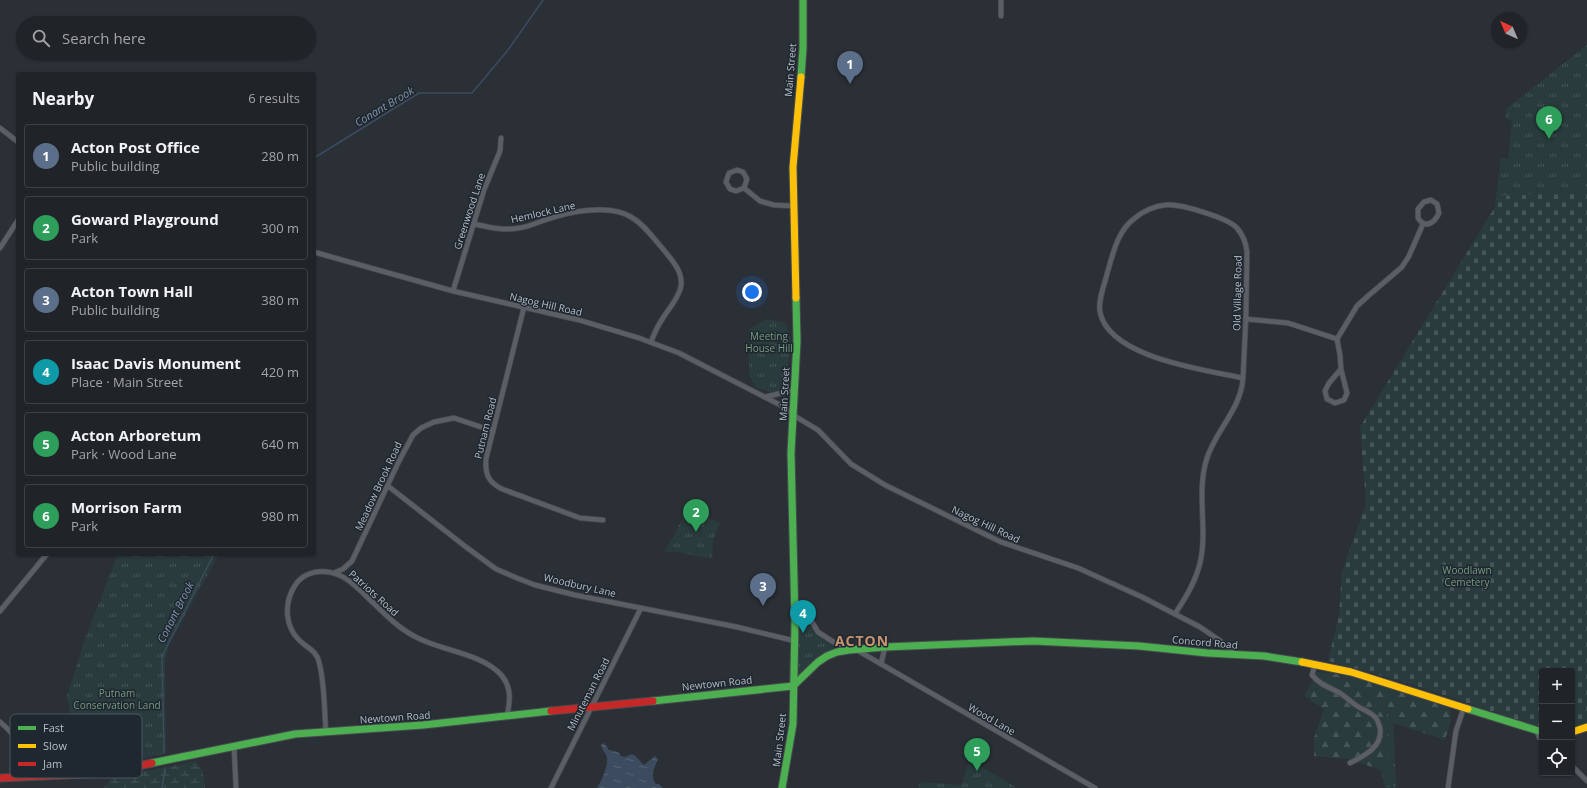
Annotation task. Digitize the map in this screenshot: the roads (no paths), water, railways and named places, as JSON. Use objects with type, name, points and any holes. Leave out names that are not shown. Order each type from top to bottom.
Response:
[{"type":"street","name":"Main Street","points":[[782,788],[793,724],[795,605],[791,453],[797,341],[793,167],[803,45],[803,0]]},
{"type":"street","points":[[1001,0],[1001,16]]},
{"type":"street","points":[[0,128],[16,140]]},
{"type":"street","name":"Greenwood Lane","points":[[453,291],[484,190],[500,151],[501,138]]},
{"type":"street","points":[[734,170],[743,172],[747,179],[744,188],[736,191],[728,187],[726,179],[729,173],[734,170]]},
{"type":"street","points":[[744,188],[760,201],[774,205],[793,206]]},
{"type":"street","points":[[1426,201],[1433,201],[1439,207],[1439,213],[1432,222],[1427,225],[1423,224],[1418,216],[1420,206],[1426,201]]},
{"type":"street","name":"Old Village Road","points":[[1175,614],[1199,570],[1203,546],[1202,484],[1207,458],[1213,442],[1236,405],[1243,384],[1247,276],[1246,243],[1237,228],[1227,221],[1182,207],[1166,205],[1147,210],[1140,214],[1134,218],[1121,232],[1114,249],[1100,297],[1100,313],[1106,326],[1118,338],[1128,345],[1151,356],[1243,378]]},
{"type":"street","name":"Hemlock Lane","points":[[474,224],[502,229],[518,228],[564,215],[604,210],[622,212],[634,219],[649,232],[678,270],[681,278],[681,286],[678,294],[659,324],[651,342]]},
{"type":"street","points":[[0,248],[16,223]]},
{"type":"street","points":[[1341,370],[1325,390],[1326,397],[1332,402],[1341,402],[1347,395],[1341,370],[1337,339],[1357,306],[1402,267],[1423,224]]},
{"type":"street","name":"Nagog Hill Road","points":[[316,253],[453,291],[579,320],[651,342],[680,353],[786,408],[793,415],[818,430],[851,464],[885,485],[1001,542],[1078,568],[1175,614],[1220,640],[1235,654]]},
{"type":"street","name":"Putnam Road","points":[[524,307],[486,459],[485,470],[489,478],[497,486],[580,518],[603,520]]},
{"type":"street","points":[[1246,319],[1288,323],[1337,339]]},
{"type":"street","points":[[765,397],[794,390]]},
{"type":"street","name":"Meadow Brook Road","points":[[334,573],[343,569],[352,561],[408,442],[413,435],[427,425],[443,419],[454,418],[493,431]]},
{"type":"street","name":"Woodbury Lane","points":[[388,486],[438,527],[496,569],[517,578],[543,587],[575,595],[737,627],[795,641]]},
{"type":"street","points":[[0,611],[45,556]]},
{"type":"street","name":"Patriots Road","points":[[326,732],[320,663],[318,657],[298,640],[287,617],[289,594],[296,584],[306,576],[316,572],[327,572],[340,575],[352,583],[404,630],[425,642],[485,663],[497,671],[508,686],[510,699],[507,716]]},
{"type":"street","name":"Concord Road","points":[[795,605],[804,606],[814,627],[821,634],[835,642],[855,650]]},
{"type":"street","name":"Minuteman Road","points":[[551,788],[641,608]]},
{"type":"street","name":"Concord Road","points":[[793,686],[818,662],[837,652],[885,647],[1034,641],[1139,646],[1264,656],[1315,664],[1359,674],[1539,732]]},
{"type":"street","points":[[881,664],[885,647]]},
{"type":"street","name":"Wood Lane","points":[[855,650],[1095,788]]},
{"type":"street","points":[[1315,664],[1312,675],[1319,683],[1343,695],[1357,707],[1371,713],[1379,723],[1380,735],[1375,747],[1362,757],[1350,763]]},
{"type":"street","name":"Newtown Road","points":[[142,765],[295,734],[423,725],[793,686]]},
{"type":"street","points":[[1448,788],[1456,731],[1464,707]]},
{"type":"street","points":[[0,722],[10,730]]},
{"type":"street","points":[[1575,731],[1587,727]]},
{"type":"street","points":[[234,746],[236,788]]},
{"type":"street","points":[[1575,769],[1587,781]]},
{"type":"street","name":"Newtown Road","points":[[0,778],[10,778]]},
{"type":"water","points":[[604,743],[609,750],[618,752],[621,756],[626,757],[632,754],[636,756],[644,765],[655,756],[658,759],[653,771],[654,781],[663,788],[597,788],[607,764],[607,757],[601,745]]},
{"type":"waterway","name":"Conant Brook","points":[[316,157],[419,93],[472,93],[508,50],[543,0]]},
{"type":"waterway","name":"Conant Brook","points":[[164,753],[162,656],[213,556]]},
{"type":"waterway","name":"Conant Brook","points":[[162,788],[165,768]]},
{"type":"place","name":"Acton Post Office","points":[[850,84]]},
{"type":"place","name":"Morrison Farm","points":[[1549,139]]},
{"type":"place","name":"Goward Playground","points":[[696,532]]},
{"type":"place","name":"Acton Town Hall","points":[[763,606]]},
{"type":"place","name":"Isaac Davis Monument","points":[[803,633]]},
{"type":"place","name":"Acton Arboretum","points":[[977,771]]},
{"type":"district","name":"ACTON","points":[[862,640]]},
{"type":"park label","name":"Meeting House Hill","points":[[769,342]]},
{"type":"park label","name":"Woodlawn Cemetery","points":[[1467,576]]},
{"type":"park label","name":"Putnam Conservation Land","points":[[117,698]]}]
